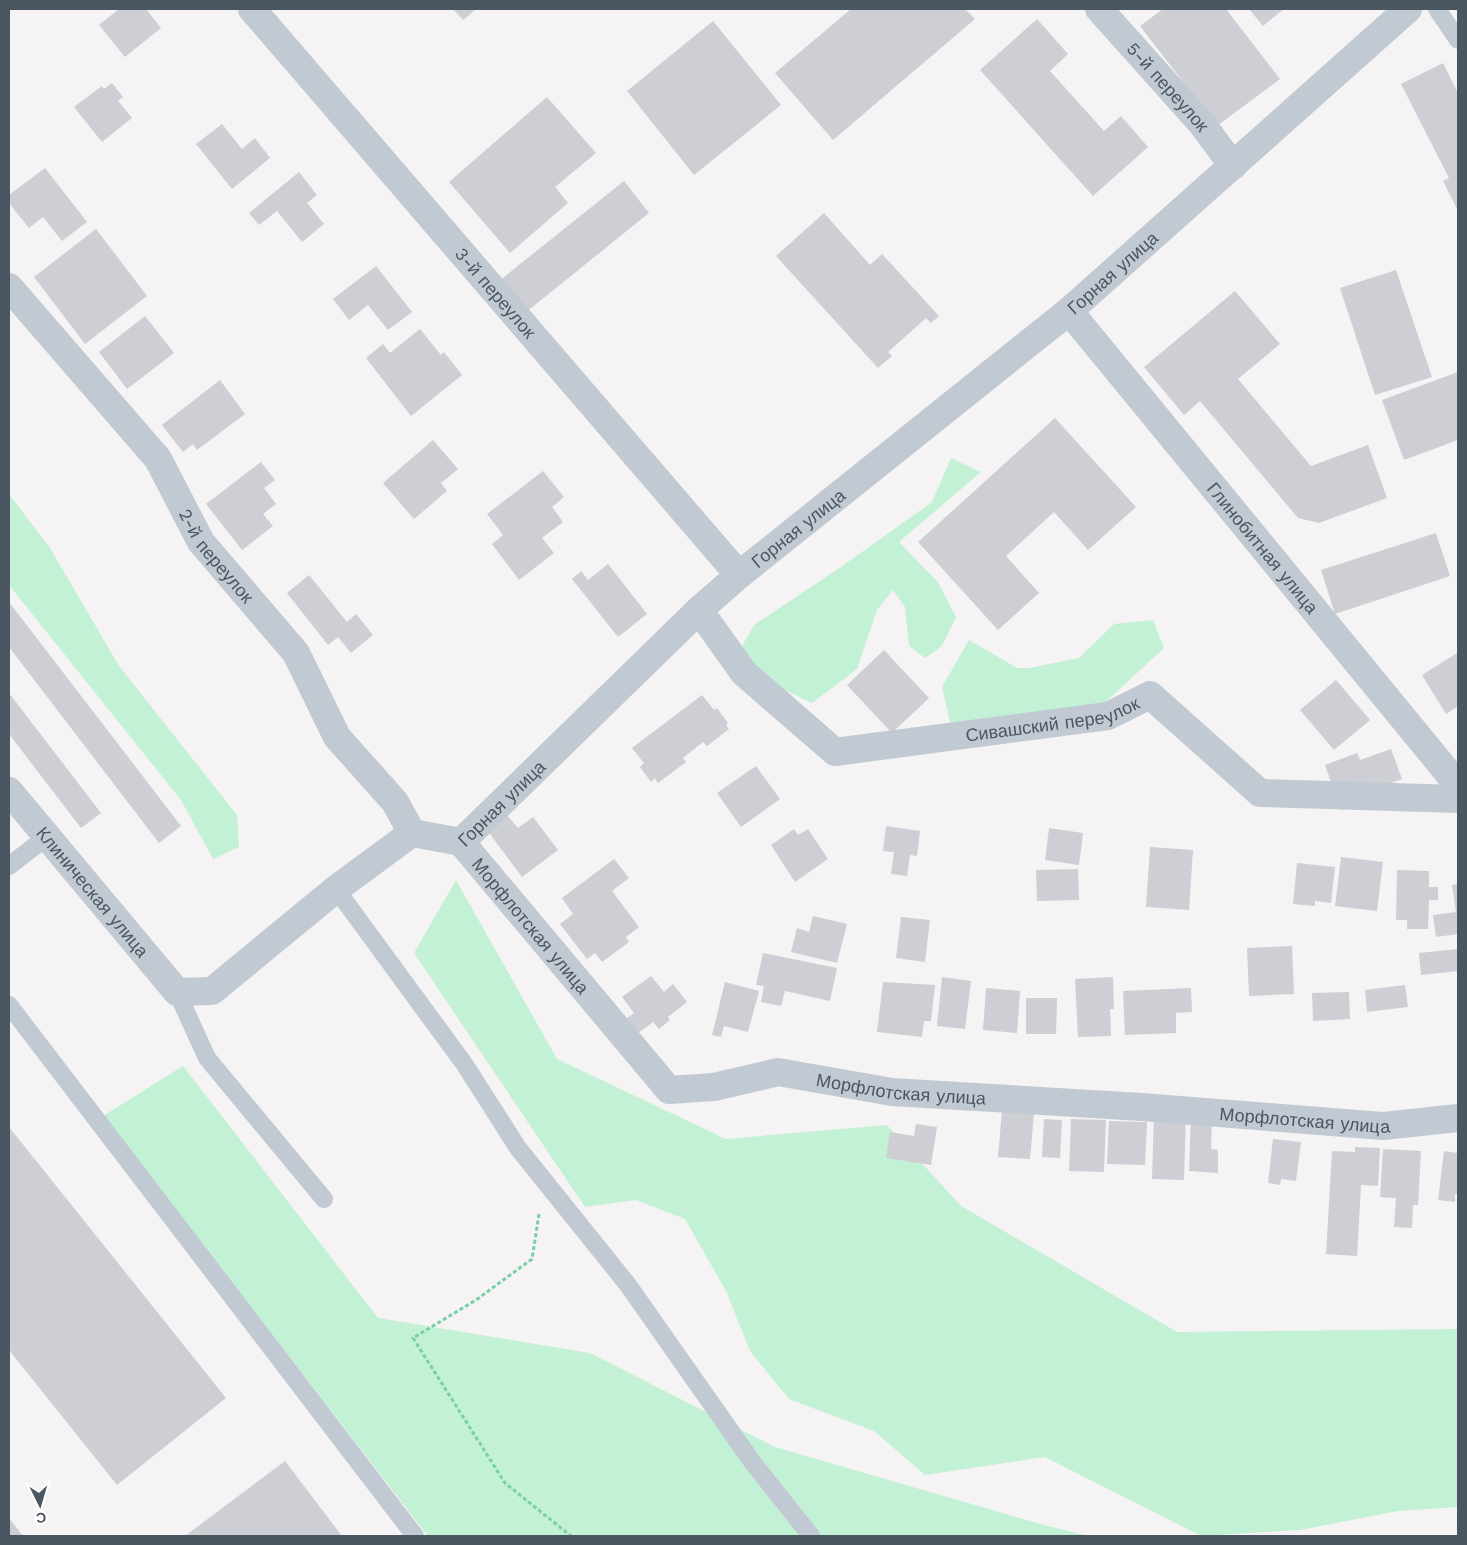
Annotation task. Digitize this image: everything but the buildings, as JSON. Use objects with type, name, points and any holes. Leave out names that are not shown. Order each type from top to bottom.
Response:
[{"type":"street","name":"3-й переулок","points":[[252,9],[739,575]]},
{"type":"street","name":"5-й переулок","points":[[1099,9],[1202,124],[1233,166]]},
{"type":"street","name":"Горная улица","points":[[412,833],[461,842],[700,610],[739,575],[1069,311],[1408,9]]},
{"type":"street","name":"2-й переулок","points":[[9,287],[158,459],[201,542],[296,654],[337,737],[395,802],[412,833]]},
{"type":"street","name":"Глинобитная улица","points":[[1069,311],[1458,784]]},
{"type":"street","name":"Сивашский переулок","points":[[700,610],[744,672],[835,752],[1108,716],[1150,695],[1260,793],[1458,799]]},
{"type":"street","name":"Клиническая улица","points":[[9,791],[177,992]]},
{"type":"street","points":[[177,992],[212,991],[336,889],[412,833]]},
{"type":"street","name":"Морфлотская улица","points":[[461,842],[669,1090],[714,1087],[778,1072],[892,1092],[1151,1108],[1383,1126],[1458,1118]]},
{"type":"lane","points":[[1437,9],[1458,40]]},
{"type":"lane","points":[[9,866],[48,836]]},
{"type":"lane","points":[[336,889],[465,1065],[518,1148],[628,1285],[753,1463],[810,1536]]},
{"type":"lane","points":[[177,992],[207,1058],[324,1199]]},
{"type":"lane","points":[[9,1005],[415,1536]]},
{"type":"path","points":[[543,1180],[532,1259],[476,1300],[413,1338],[505,1483],[571,1536]]},
{"type":"green space","points":[[951,458],[981,472],[899,542],[937,581],[956,617],[942,646],[925,658],[909,646],[905,607],[893,590],[877,610],[857,669],[812,703],[763,680],[734,660],[754,625],[838,569],[932,502]]},
{"type":"green space","points":[[9,494],[50,548],[119,666],[237,815],[239,847],[213,859],[181,800],[9,585]]},
{"type":"green space","points":[[1153,620],[1164,648],[1099,708],[951,726],[942,687],[969,640],[1017,668],[1029,668],[1079,658],[1114,624]]},
{"type":"green space","points":[[456,880],[557,1059],[726,1139],[887,1125],[961,1206],[1177,1332],[1458,1329],[1458,1507],[1398,1511],[1300,1530],[1201,1536],[1045,1457],[925,1475],[874,1431],[789,1399],[750,1351],[726,1291],[685,1219],[636,1200],[585,1207],[414,953]]},
{"type":"green space","points":[[183,1066],[378,1318],[590,1353],[775,1447],[1044,1525],[1089,1536],[428,1536],[103,1116]]}]
